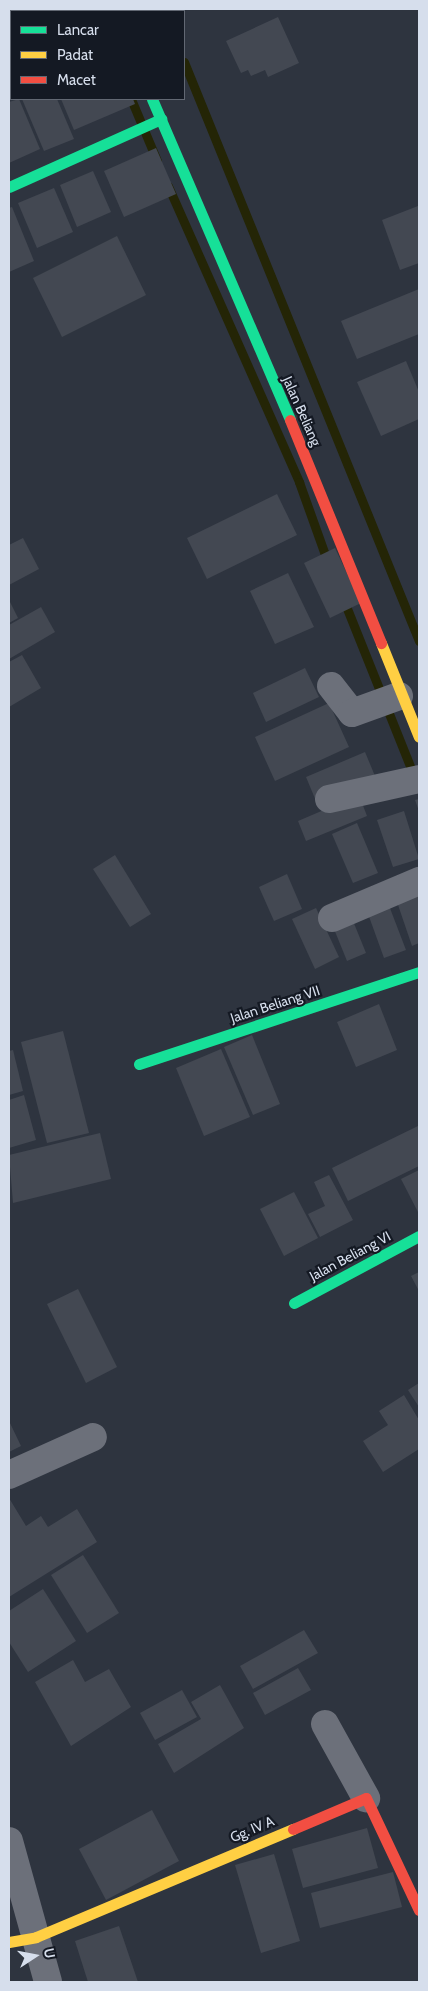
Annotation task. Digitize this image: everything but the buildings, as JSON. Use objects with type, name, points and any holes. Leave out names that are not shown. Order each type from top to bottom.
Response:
[{"type":"street","name":"Jalan Beliang","points":[[152,100],[315,478],[399,696],[419,737]]},
{"type":"street","points":[[9,187],[161,119]]},
{"type":"street","points":[[331,686],[352,713],[399,696]]},
{"type":"street","points":[[329,799],[419,779]]},
{"type":"street","points":[[332,918],[419,881]]},
{"type":"street","name":"Jalan Beliang VII","points":[[139,1064],[419,972]]},
{"type":"street","name":"Jalan Beliang VI","points":[[294,1303],[419,1236]]},
{"type":"street","points":[[9,1475],[94,1437]]},
{"type":"street","points":[[325,1724],[366,1798],[419,1910]]},
{"type":"street","name":"Gg. IV A","points":[[9,1942],[36,1938],[366,1798]]},
{"type":"street","points":[[9,1841],[48,1982]]},
{"type":"waterway","points":[[185,64],[419,641]]},
{"type":"waterway","points":[[131,100],[157,161]]},
{"type":"waterway","points":[[168,186],[299,482],[328,563]]},
{"type":"waterway","points":[[344,601],[414,776]]},
{"type":"traffic: fast","points":[[152,100],[290,420]]},
{"type":"traffic: fast","points":[[9,187],[161,119]]},
{"type":"traffic: fast","points":[[139,1064],[419,972]]},
{"type":"traffic: fast","points":[[294,1303],[419,1236]]},
{"type":"traffic: slow","points":[[381,643],[419,737]]},
{"type":"traffic: slow","points":[[9,1942],[36,1937],[293,1829]]},
{"type":"traffic: jam","points":[[290,420],[381,643]]},
{"type":"traffic: jam","points":[[293,1829],[366,1798],[419,1910]]}]
